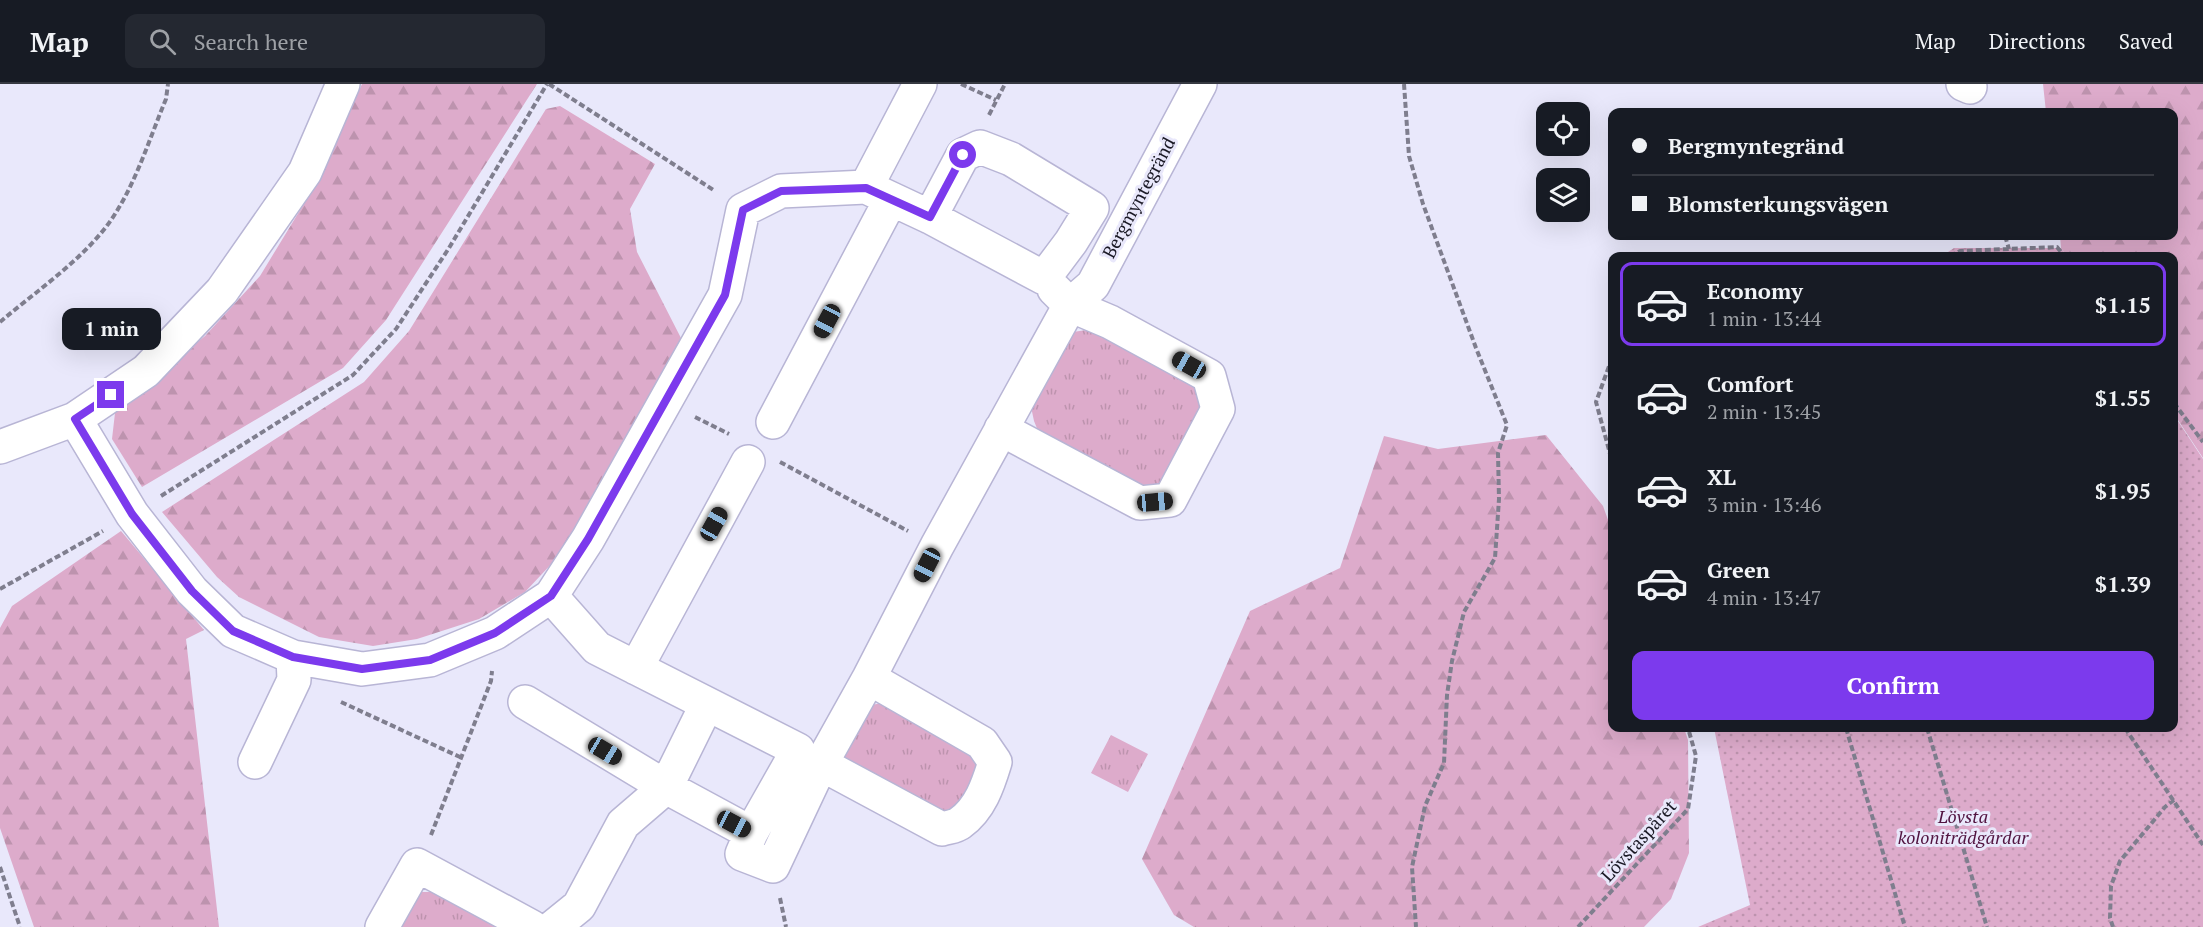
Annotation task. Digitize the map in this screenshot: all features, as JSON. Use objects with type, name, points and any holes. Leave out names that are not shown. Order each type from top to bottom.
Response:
[{"type":"street","points":[[0,447],[75,419],[146,371],[222,291],[305,172],[344,84]]},
{"type":"street","points":[[773,422],[879,193],[920,84]]},
{"type":"street","name":"Bergmyntegränd","points":[[551,596],[597,648],[798,750],[751,832],[742,854],[773,866],[821,764],[869,678],[937,546],[1070,305],[1094,285],[1200,84]]},
{"type":"street","name":"Bergmyntegränd","points":[[930,217],[963,155],[980,147],[1011,159],[1092,208],[1071,242],[1044,278]]},
{"type":"street","points":[[75,419],[132,514],[192,591],[233,631],[294,669],[362,669],[430,660],[495,633],[551,596],[588,539],[725,295],[743,210],[781,191],[879,193],[930,217],[1044,278],[1070,305],[1110,322],[1209,376],[1218,409],[1170,500],[1140,503],[1001,429]]},
{"type":"street","points":[[636,668],[753,453]]},
{"type":"street","points":[[255,762],[294,669]]},
{"type":"street","points":[[821,764],[942,828],[959,825],[987,789],[996,762],[982,743],[869,678]]},
{"type":"street","points":[[525,702],[666,788],[751,832]]},
{"type":"street","points":[[553,927],[579,906],[623,824],[666,788],[707,704]]},
{"type":"street","points":[[382,927],[417,866],[532,927]]},
{"type":"path","points":[[0,322],[78,256],[106,227],[128,191],[166,99],[168,84]]},
{"type":"path","points":[[0,589],[132,514],[353,375],[396,329],[448,249],[548,84],[743,210]]},
{"type":"path","points":[[961,84],[996,100]]},
{"type":"path","points":[[1404,84],[1409,156],[1423,204],[1476,348],[1508,425],[1498,453],[1499,499],[1495,558],[1464,612],[1452,661],[1447,695],[1444,763],[1425,806],[1412,867],[1416,927]]},
{"type":"path","points":[[2006,240],[2008,249]]},
{"type":"path","points":[[1958,252],[2057,248],[2060,252]]},
{"type":"path","points":[[1608,369],[1596,402],[1608,446]]},
{"type":"path","points":[[666,401],[753,453],[937,546]]},
{"type":"path","points":[[2178,408],[2203,442]]},
{"type":"path","points":[[417,866],[444,804],[460,757],[491,681],[495,633]]},
{"type":"path","points":[[294,669],[460,757]]},
{"type":"path","name":"Lövstaspåret","points":[[1578,927],[1688,809],[1696,756],[1689,732]]},
{"type":"path","points":[[1847,732],[1905,927]]},
{"type":"path","points":[[1928,732],[1987,927]]},
{"type":"path","points":[[2129,732],[2203,845]]},
{"type":"path","points":[[2113,927],[2110,918],[2111,886],[2120,861],[2165,807],[2174,800]]},
{"type":"path","points":[[0,867],[20,927]]},
{"type":"green space","points":[[362,84],[537,84],[386,320],[343,368],[142,487],[112,439],[115,413],[142,387],[205,336],[260,276],[319,179]]},
{"type":"green space","points":[[2043,84],[2203,84],[2203,458],[2178,420],[2178,252],[2064,252],[2060,240],[2178,240],[2178,108],[2046,108]]},
{"type":"green space","points":[[560,106],[655,164],[630,209],[637,252],[682,340],[557,558],[525,592],[479,619],[417,639],[373,646],[319,637],[239,597],[217,577],[162,512],[364,382],[409,331],[546,109]]},
{"type":"green space","points":[[1954,248],[2061,248],[2064,252],[1948,252]]},
{"type":"green space","points":[[1093,329],[1188,380],[1200,391],[1203,406],[1169,474],[1154,489],[1141,492],[1041,438],[1034,421],[1030,402],[1073,332]]},
{"type":"green space","name":"Lövsta koloniträdgårdar","points":[[2178,421],[2203,459],[2203,927],[1698,927],[1750,905],[1715,732],[2178,732]]},
{"type":"green space","points":[[1546,435],[1603,506],[1608,520],[1608,732],[1685,732],[1688,740],[1689,853],[1671,899],[1644,927],[1194,927],[1174,915],[1142,859],[1250,611],[1340,568],[1384,436],[1438,449]]},
{"type":"green space","points":[[121,531],[204,630],[186,639],[219,927],[34,927],[0,828],[0,628],[12,606]]},
{"type":"green space","points":[[894,701],[959,735],[985,769],[952,820],[846,770],[839,744],[871,705]]},
{"type":"green space","points":[[1111,735],[1148,754],[1128,792],[1091,773]]},
{"type":"green space","points":[[416,892],[433,892],[509,927],[394,927]]},
{"type":"route","points":[[111,395],[75,419],[132,514],[192,591],[233,631],[293,657],[362,669],[430,660],[495,633],[551,596],[588,539],[725,295],[743,210],[781,191],[866,188],[930,217],[963,155]]}]
